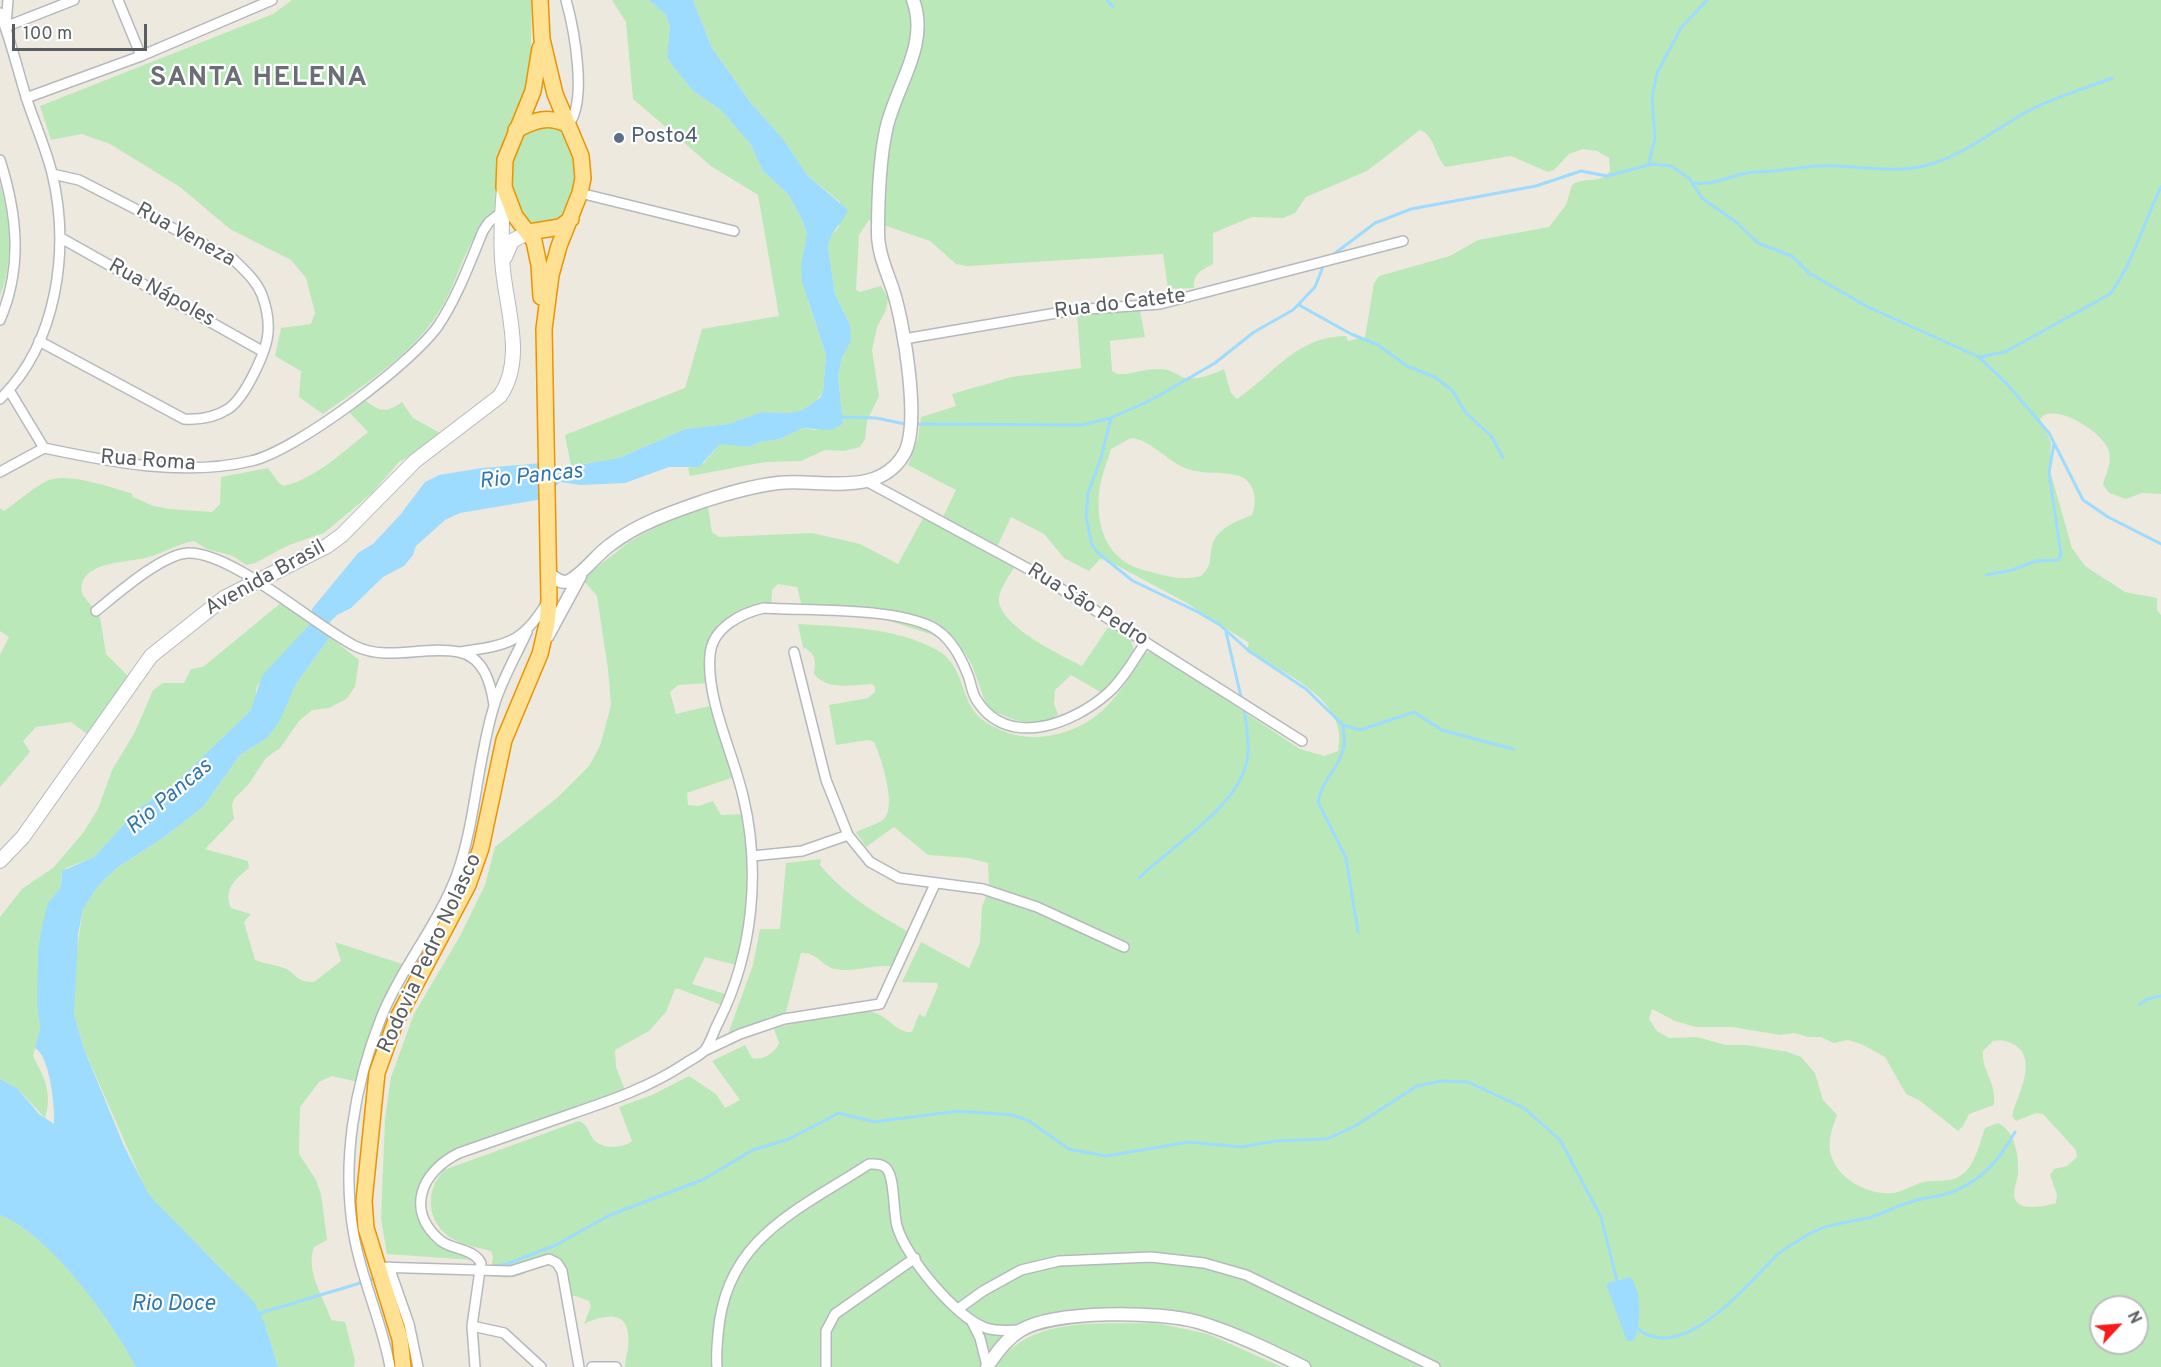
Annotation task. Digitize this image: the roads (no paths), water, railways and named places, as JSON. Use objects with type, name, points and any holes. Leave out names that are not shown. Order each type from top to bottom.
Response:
[{"type":"highway","name":"Rodovia Pedro Nolasco","points":[[540,0],[542,39],[555,94],[581,156],[583,178],[580,193],[551,275],[544,329]]},
{"type":"highway","name":"Rodovia Pedro Nolasco","points":[[403,1367],[400,1339],[383,1267],[366,1228],[364,1201],[377,1073],[395,1023],[468,885],[481,848],[504,740],[540,654],[549,600],[544,329],[539,265],[534,241],[516,216],[504,187],[505,160],[534,91],[542,39]]},
{"type":"highway","points":[[516,130],[541,119],[550,118],[568,125]]},
{"type":"highway","points":[[529,232],[560,227],[571,219]]},
{"type":"main road","name":"Avenida Brasil","points":[[0,861],[22,837],[151,656],[196,617],[224,598],[327,546],[342,535],[415,461],[500,396],[508,384],[513,367],[502,268],[504,187]]},
{"type":"main road","name":"Avenida Brasil","points":[[502,268],[512,241],[529,232]]},
{"type":"street","points":[[5,27],[8,0]]},
{"type":"street","points":[[5,27],[74,0]]},
{"type":"street","points":[[118,0],[141,56]]},
{"type":"street","points":[[26,98],[141,56],[272,0]]},
{"type":"street","points":[[566,0],[574,27],[578,106],[568,125]]},
{"type":"street","points":[[549,574],[565,582],[629,532],[660,517],[745,487],[782,482],[823,485],[866,482],[888,472],[903,456],[912,436],[912,408],[904,339],[878,236],[882,156],[886,128],[895,98],[915,49],[918,21],[913,0]]},
{"type":"street","points":[[0,13],[52,174],[61,238],[54,301],[39,341],[9,390],[0,399]]},
{"type":"street","points":[[0,160],[12,196],[16,227],[15,259],[0,320]]},
{"type":"street","name":"Rua Veneza","points":[[39,341],[147,401],[184,419],[198,420],[216,416],[231,408],[246,390],[268,333],[261,294],[249,274],[233,259],[79,180],[52,174]]},
{"type":"street","points":[[580,193],[734,231]]},
{"type":"street","name":"Rua Roma","points":[[44,448],[151,466],[189,468],[253,461],[291,444],[389,374],[420,346],[438,325],[483,231],[489,222],[502,212]]},
{"type":"street","name":"Rua Nápoles","points":[[61,238],[262,351]]},
{"type":"street","name":"Rua do Catete","points":[[904,339],[1074,310],[1160,304],[1403,241]]},
{"type":"street","points":[[0,472],[44,448],[9,390]]},
{"type":"street","name":"Rua São Pedro","points":[[866,482],[1036,573],[1302,741]]},
{"type":"street","points":[[96,611],[152,569],[184,553],[197,553],[256,581],[355,646],[376,653],[460,652],[506,643],[527,632]]},
{"type":"street","points":[[540,654],[585,567]]},
{"type":"street","points":[[390,1367],[384,1334],[354,1236],[350,1195],[352,1129],[364,1067],[381,1017],[456,876],[468,837],[494,705],[527,632],[549,600]]},
{"type":"street","points":[[704,1051],[725,1008],[741,965],[751,914],[752,856],[744,797],[714,696],[710,669],[710,652],[715,640],[728,624],[746,612],[764,608],[897,615],[932,627],[951,641],[967,673],[975,698],[989,713],[1005,723],[1027,729],[1047,728],[1094,704],[1110,692],[1146,642]]},
{"type":"street","points":[[460,652],[474,660],[485,672],[491,685],[494,705]]},
{"type":"street","points":[[794,652],[826,780],[848,835],[870,862],[899,878],[982,890],[1037,907],[1124,947]]},
{"type":"street","points":[[752,856],[802,852],[848,835]]},
{"type":"street","points":[[475,1367],[472,1326],[481,1269],[478,1258],[443,1242],[430,1230],[423,1216],[420,1199],[423,1185],[432,1172],[444,1160],[459,1153],[644,1089],[704,1051],[740,1034],[784,1019],[880,1004],[935,884]]},
{"type":"street","points":[[717,1367],[720,1305],[735,1270],[751,1247],[776,1225],[869,1164],[879,1163],[887,1168],[891,1176],[897,1228],[943,1297],[972,1322],[981,1338],[987,1366]]},
{"type":"street","points":[[957,1309],[983,1291],[1021,1270],[1059,1262],[1151,1257],[1204,1263],[1246,1275],[1435,1367]]},
{"type":"street","points":[[826,1367],[826,1331],[835,1314],[915,1258]]},
{"type":"street","points":[[418,1367],[409,1324],[383,1267],[511,1271],[549,1259],[557,1263],[562,1271],[579,1367]]},
{"type":"street","points":[[987,1366],[1004,1343],[1022,1330],[1042,1322],[1073,1317],[1149,1315],[1196,1321],[1249,1340],[1304,1367]]},
{"type":"street","points":[[972,1322],[997,1331],[1022,1330]]},
{"type":"street","points":[[472,1326],[504,1333],[541,1367]]},
{"type":"street","points":[[592,1367],[616,1367]]},
{"type":"water","points":[[649,0],[693,0],[712,48],[751,103],[783,139],[807,175],[848,210],[831,237],[828,247],[835,294],[850,325],[851,341],[842,357],[838,376],[843,424],[831,430],[803,428],[780,439],[760,442],[749,447],[720,444],[699,467],[669,467],[625,483],[581,485],[560,482],[543,499],[460,513],[445,520],[416,546],[413,555],[404,566],[383,577],[351,608],[337,615],[330,622],[330,637],[296,684],[279,722],[267,738],[240,755],[203,807],[163,838],[118,867],[98,886],[83,909],[78,934],[74,1014],[84,1049],[124,1146],[149,1195],[254,1302],[265,1324],[278,1367],[136,1367],[111,1326],[78,1281],[39,1241],[0,1215],[0,1079],[17,1088],[39,1114],[54,1124],[54,1106],[48,1071],[40,1053],[35,1048],[40,1028],[37,1004],[38,951],[48,903],[61,887],[62,871],[94,857],[139,808],[170,788],[251,710],[262,676],[311,623],[312,609],[358,553],[373,544],[400,515],[425,482],[439,475],[482,468],[543,463],[560,468],[619,458],[685,429],[728,424],[762,412],[789,413],[803,410],[820,398],[823,392],[826,355],[802,282],[801,266],[807,234],[803,222],[789,195],[762,170],[751,145],[721,110],[693,91],[671,64],[667,57],[670,27],[665,14]]},
{"type":"water","points":[[1630,1277],[1639,1299],[1639,1318],[1633,1341],[1627,1341],[1607,1283]]},
{"type":"waterway","points":[[1107,0],[1113,7]]},
{"type":"waterway","points":[[1648,165],[1655,139],[1652,98],[1657,73],[1681,28],[1707,0]]},
{"type":"waterway","points":[[1694,183],[1711,183],[1747,173],[1811,167],[1901,169],[1928,165],[1955,155],[2038,106],[2112,78]]},
{"type":"waterway","points":[[1330,257],[1375,223],[1411,209],[1536,186],[1581,171],[1607,176],[1652,164],[1671,166],[1689,178],[1702,198],[1736,222],[1758,243],[1792,256],[1809,273],[1868,307],[1979,357],[2007,384],[2049,433],[2083,500],[2108,517],[2161,544]]},
{"type":"waterway","points":[[1979,357],[2005,352],[2110,294],[2126,269],[2161,187]]},
{"type":"waterway","points":[[916,424],[1082,425],[1111,418],[1153,399],[1215,363],[1254,332],[1293,310],[1315,287],[1322,269]]},
{"type":"waterway","points":[[1299,305],[1351,334],[1378,345],[1407,366],[1435,377],[1453,391],[1465,412],[1492,437],[1503,458]]},
{"type":"waterway","points":[[841,417],[876,418],[905,424]]},
{"type":"waterway","points":[[1111,418],[1101,458],[1088,493],[1086,517],[1092,545],[1098,553],[1133,581],[1220,625],[1249,651],[1306,689],[1343,725],[1360,730],[1414,712],[1442,730],[1513,749]]},
{"type":"waterway","points":[[1986,575],[2012,570],[2036,561],[2058,560],[2061,555],[2049,473],[2054,443]]},
{"type":"waterway","points":[[1226,632],[1242,701]]},
{"type":"waterway","points":[[1139,878],[1204,823],[1234,790],[1243,772],[1248,754],[1244,708]]},
{"type":"waterway","points":[[1343,726],[1342,753],[1323,787],[1318,802],[1346,858],[1358,932]]},
{"type":"waterway","points":[[2139,1005],[2147,999],[2161,996]]},
{"type":"waterway","points":[[490,1267],[507,1264],[556,1245],[610,1215],[702,1180],[753,1150],[789,1139],[839,1113],[874,1122],[958,1111],[1012,1115],[1029,1121],[1069,1149],[1106,1156],[1189,1142],[1241,1147],[1276,1141],[1327,1139],[1355,1126],[1417,1086],[1441,1081],[1468,1082],[1524,1108],[1560,1140],[1601,1217],[1617,1281]]},
{"type":"waterway","points":[[1637,1328],[1655,1337],[1674,1337],[1693,1329],[1713,1317],[1777,1255],[1804,1237],[1827,1227],[1868,1218],[1920,1199],[1958,1190],[1978,1178],[1995,1162],[2015,1132]]},
{"type":"waterway","points":[[257,1314],[377,1278]]},
{"type":"place","name":"Posto4","points":[[619,138]]},
{"type":"district","name":"SANTA HELENA","points":[[259,80]]},
{"type":"water label","name":"Rio Pancas","points":[[531,478]]},
{"type":"water label","name":"Rio Pancas","points":[[170,798]]},
{"type":"water label","name":"Rio Doce","points":[[173,1306]]}]
